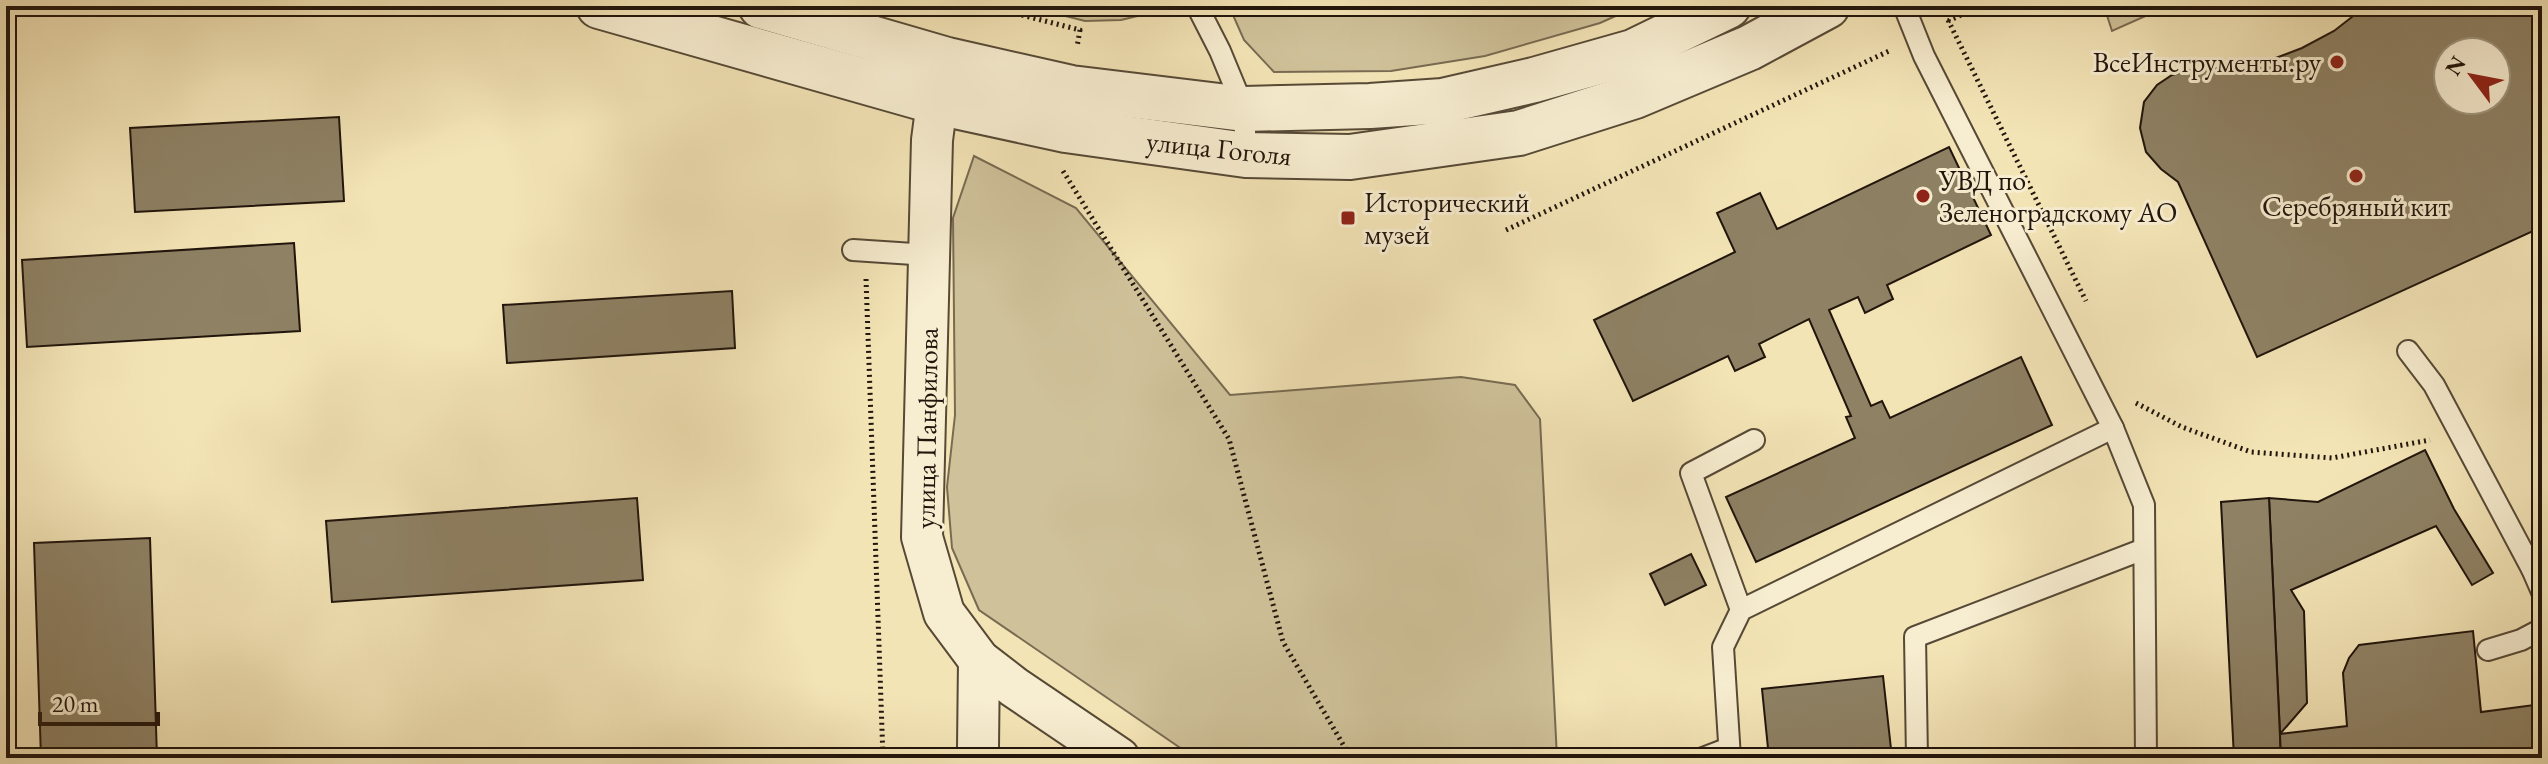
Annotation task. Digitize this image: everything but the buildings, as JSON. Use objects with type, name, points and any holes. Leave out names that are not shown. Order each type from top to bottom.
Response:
[{"type":"street","name":"улица Гоголя","points":[[599,6],[937,102],[1066,130],[1246,155],[1350,157],[1519,133],[1635,96],[1749,48],[1827,6]]},
{"type":"street","name":"улица Гоголя","points":[[761,6],[947,60],[1071,88],[1244,109],[1443,101],[1633,52],[1728,6]]},
{"type":"street","name":"улица Панфилова","points":[[947,60],[932,140],[922,537],[944,613],[979,660],[1119,758]]},
{"type":"street","points":[[979,660],[979,753]]},
{"type":"lane","points":[[1197,6],[1244,109],[1246,155]]},
{"type":"lane","points":[[1904,6],[1914,35],[2113,428],[2144,505],[2146,758]]},
{"type":"lane","points":[[859,250],[929,255]]},
{"type":"lane","points":[[2408,351],[2434,385],[2537,565],[2542,592]]},
{"type":"lane","points":[[1703,758],[1730,753],[1723,647],[1741,610],[2113,428]]},
{"type":"lane","points":[[1741,610],[1691,473],[1754,440]]},
{"type":"lane","points":[[1917,758],[1915,637],[2144,549]]},
{"type":"lane","points":[[2488,650],[2521,640],[2542,629]]},
{"type":"path","points":[[987,6],[1080,30]]},
{"type":"path","points":[[1506,230],[1981,6]]},
{"type":"path","points":[[1948,20],[2087,304]]},
{"type":"path","points":[[1060,167],[1229,439],[1283,642],[1351,758]]},
{"type":"path","points":[[859,250],[883,758]]},
{"type":"path","points":[[2135,402],[2182,427],[2251,452],[2332,458],[2439,438]]},
{"type":"shaded area","points":[[1026,6],[1151,6],[1154,12],[1121,20],[1085,21]]},
{"type":"shaded area","points":[[1229,6],[1638,6],[1600,23],[1485,56],[1391,71],[1274,72],[1244,40]]},
{"type":"shaded area","points":[[2104,6],[2168,6],[2112,31]]},
{"type":"shaded area","points":[[974,156],[1076,208],[1230,395],[1461,377],[1515,385],[1540,419],[1557,758],[1195,758],[979,610],[952,548],[947,487],[955,415],[953,218]]},
{"type":"place","name":"ВсеИнструменты.ру","points":[[2337,62]]},
{"type":"place","name":"Серебряный кит","points":[[2356,176]]},
{"type":"place","name":"УВД по Зеленоградскому АО","points":[[1923,196]]},
{"type":"place","name":"Исторический музей","points":[[1348,218]]}]
